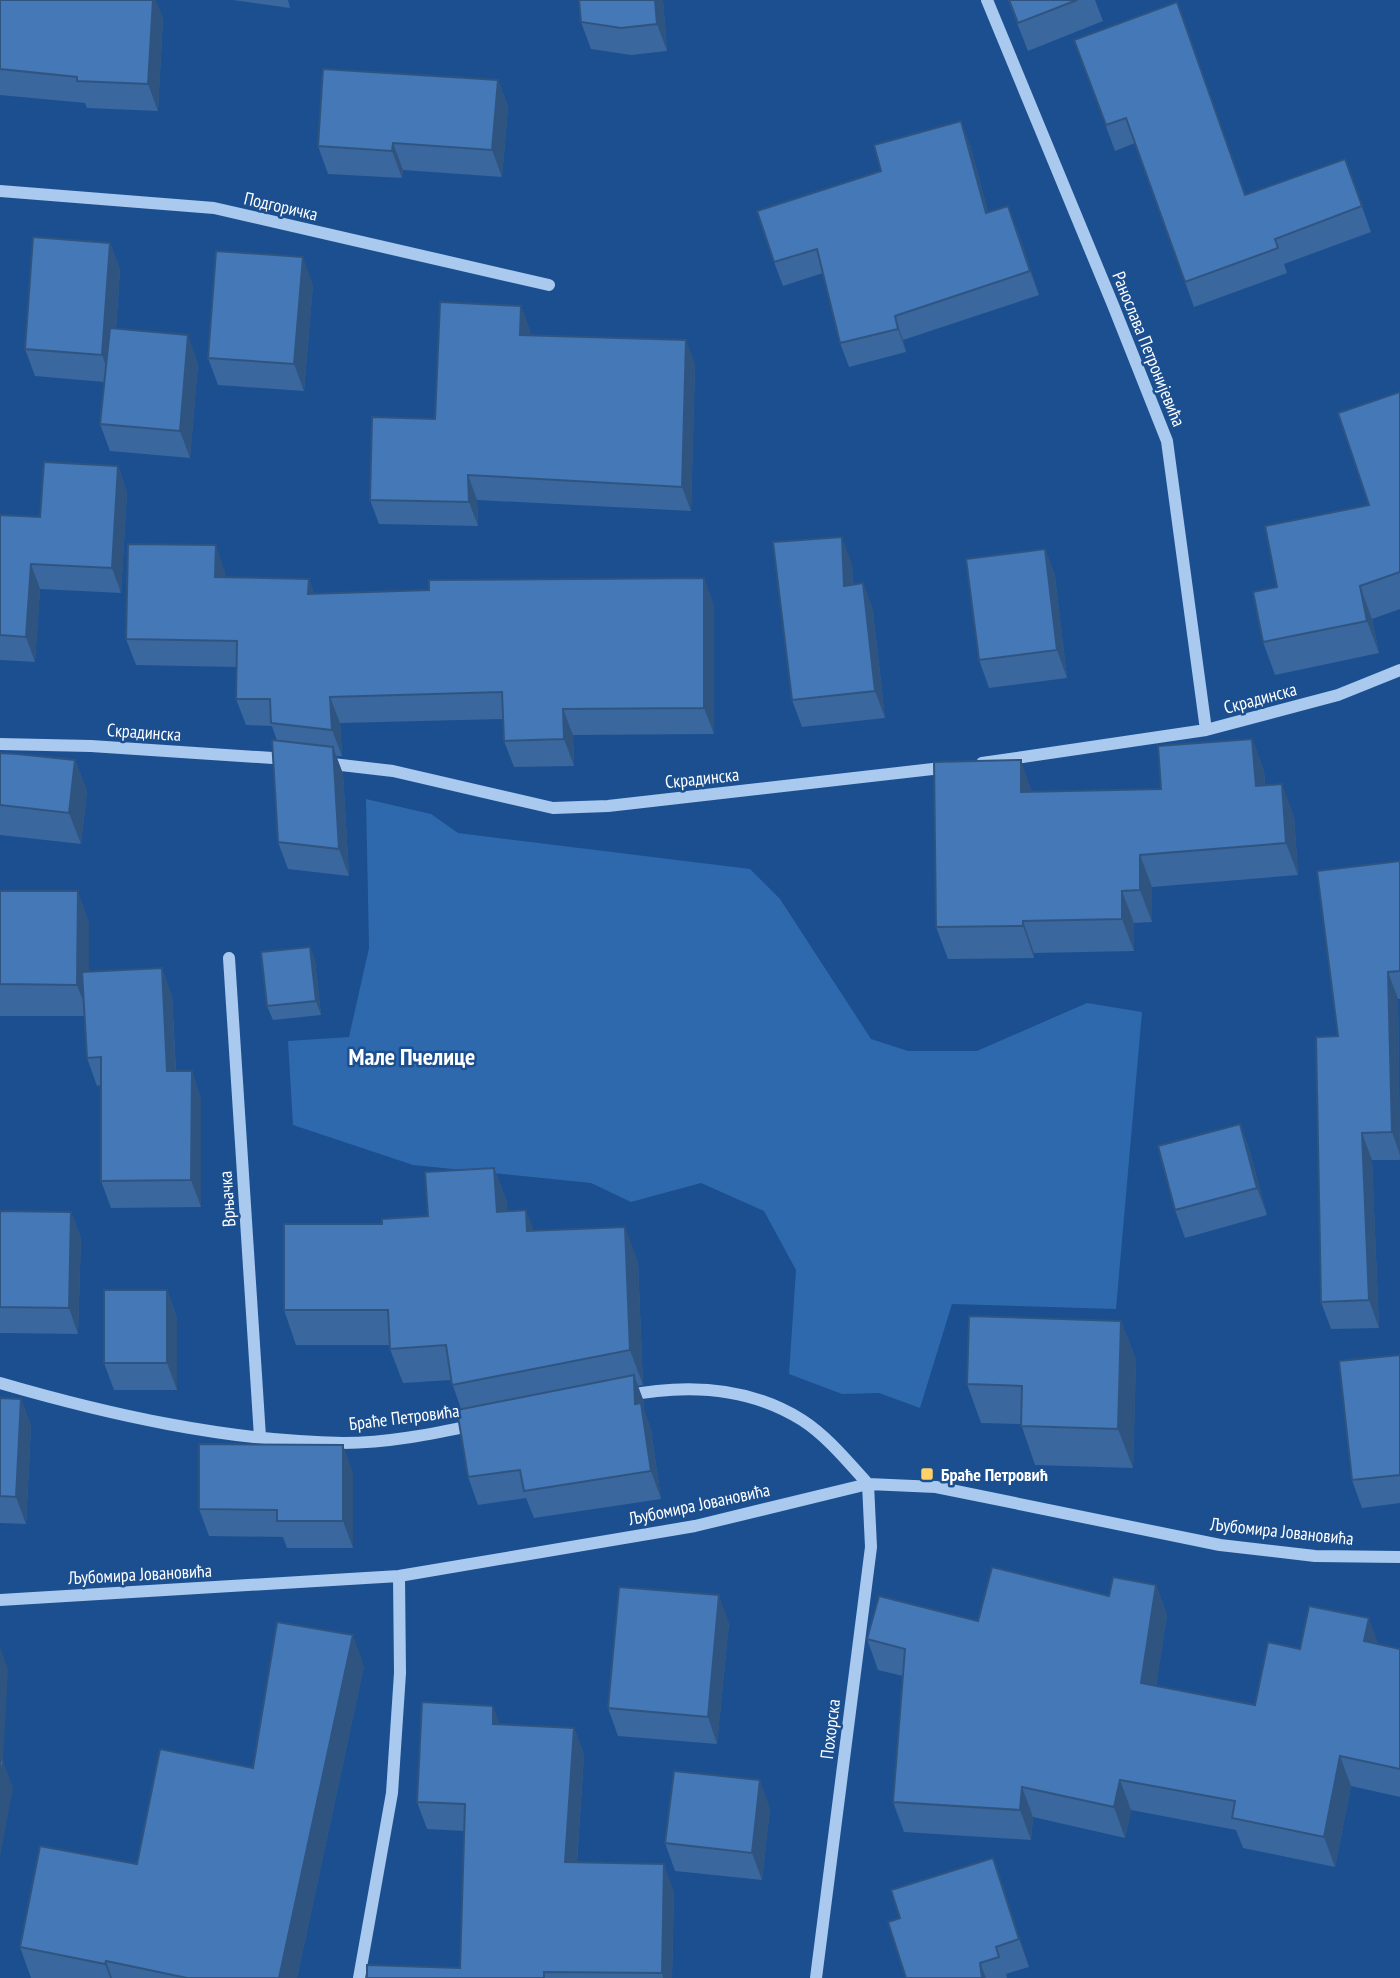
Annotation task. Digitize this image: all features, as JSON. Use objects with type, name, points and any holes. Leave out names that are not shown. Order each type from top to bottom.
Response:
[{"type":"street","name":"Ранослава Петронијевића","points":[[987,0],[1167,441],[1206,730]]},
{"type":"street","name":"Подгоричка","points":[[0,191],[214,208],[549,285]]},
{"type":"street","name":"Скрадинска","points":[[0,744],[91,746],[309,762],[393,771],[553,808],[594,807],[953,767],[1206,730],[1338,695],[1400,670]]},
{"type":"street","name":"Врњачка","points":[[229,958],[260,1437]]},
{"type":"street","name":"Браће Петровића","points":[[0,1383],[140,1419],[260,1437],[344,1443],[420,1436],[487,1423]]},
{"type":"street","points":[[608,1399],[648,1391],[711,1390],[742,1394],[768,1402],[803,1421],[835,1447],[868,1483]]},
{"type":"street","name":"Љубомира Јовановића","points":[[0,1600],[399,1576],[695,1526],[868,1483],[936,1487],[1220,1545],[1315,1556],[1400,1557]]},
{"type":"street","name":"Похорска","points":[[816,1978],[871,1547],[868,1483]]},
{"type":"street","points":[[359,1978],[392,1793],[400,1673],[399,1576]]},
{"type":"shaded area","points":[[366,799],[431,814],[458,833],[750,869],[780,899],[871,1039],[908,1051],[977,1051],[1087,1003],[1142,1012],[1116,1309],[952,1304],[920,1408],[879,1393],[842,1394],[789,1374],[796,1270],[764,1211],[701,1183],[631,1202],[591,1183],[413,1165],[293,1125],[288,1041],[349,1037],[369,948]]},
{"type":"building","points":[[0,0],[153,0],[148,84],[77,81],[77,77],[0,69]]},
{"type":"building","points":[[579,0],[655,0],[657,24],[621,28],[581,22]]},
{"type":"building","points":[[1009,0],[1077,0],[1018,23]]},
{"type":"building","points":[[1177,2],[1245,195],[1345,159],[1362,206],[1275,239],[1278,248],[1185,282],[1126,118],[1106,125],[1074,40]]},
{"type":"building","points":[[323,69],[498,80],[492,150],[393,143],[392,151],[318,146]]},
{"type":"building","points":[[961,121],[986,213],[1008,206],[1030,271],[895,316],[898,329],[840,343],[817,249],[774,262],[757,211],[881,171],[874,145]]},
{"type":"building","points":[[33,237],[110,243],[102,355],[25,349]]},
{"type":"building","points":[[216,251],[303,257],[294,364],[208,358]]},
{"type":"building","points":[[440,302],[521,306],[520,335],[686,340],[682,487],[468,475],[469,502],[370,500],[372,417],[435,419]]},
{"type":"building","points":[[110,328],[188,335],[180,431],[100,424]]},
{"type":"building","points":[[1400,392],[1400,572],[1360,586],[1367,621],[1263,642],[1253,592],[1277,587],[1265,526],[1369,505],[1338,413]]},
{"type":"building","points":[[44,462],[118,466],[112,568],[31,564],[26,637],[0,635],[0,515],[40,517]]},
{"type":"building","points":[[842,537],[844,586],[863,583],[875,691],[792,700],[773,542]]},
{"type":"building","points":[[128,544],[216,545],[215,577],[309,579],[308,594],[429,590],[429,580],[704,578],[704,708],[563,709],[564,739],[504,741],[502,692],[330,697],[332,730],[271,723],[270,699],[236,699],[237,641],[126,639]]},
{"type":"building","points":[[1045,549],[1057,650],[979,660],[966,559]]},
{"type":"building","points":[[1252,739],[1256,786],[1282,784],[1286,843],[1140,855],[1140,890],[1122,891],[1122,919],[1023,921],[1023,926],[936,927],[934,762],[1021,760],[1021,792],[1161,789],[1158,746]]},
{"type":"building","points":[[272,740],[333,747],[339,849],[278,842]]},
{"type":"building","points":[[0,753],[75,760],[69,813],[0,805]]},
{"type":"building","points":[[1400,861],[1400,971],[1388,972],[1392,1132],[1362,1133],[1369,1300],[1321,1302],[1316,1037],[1338,1036],[1317,871]]},
{"type":"building","points":[[0,891],[78,891],[77,985],[0,984]]},
{"type":"building","points":[[310,947],[316,1001],[267,1006],[261,952]]},
{"type":"building","points":[[162,968],[167,1071],[192,1071],[191,1180],[101,1181],[101,1057],[87,1058],[82,972]]},
{"type":"building","points":[[1240,1124],[1257,1188],[1175,1210],[1158,1146]]},
{"type":"building","points":[[494,1168],[497,1212],[526,1210],[527,1231],[625,1227],[630,1350],[452,1385],[446,1345],[390,1349],[388,1310],[284,1310],[284,1224],[382,1224],[382,1219],[428,1216],[425,1172]]},
{"type":"building","points":[[0,1211],[71,1212],[69,1308],[0,1307]]},
{"type":"building","points":[[104,1290],[167,1290],[167,1363],[104,1363]]},
{"type":"building","points":[[969,1316],[1121,1321],[1118,1429],[1021,1426],[1022,1386],[967,1384]]},
{"type":"building","points":[[1400,1355],[1400,1475],[1352,1480],[1339,1361]]},
{"type":"building","points":[[634,1375],[635,1404],[641,1403],[651,1471],[524,1491],[520,1470],[468,1477],[457,1410]]},
{"type":"building","points":[[0,1398],[21,1399],[16,1497],[0,1496]]},
{"type":"building","points":[[199,1444],[343,1445],[343,1521],[277,1521],[277,1510],[199,1509]]},
{"type":"building","points":[[992,1567],[1109,1596],[1113,1577],[1156,1585],[1141,1683],[1255,1705],[1268,1642],[1300,1649],[1309,1606],[1369,1618],[1364,1641],[1400,1649],[1400,1769],[1340,1756],[1324,1837],[1232,1818],[1235,1801],[1120,1780],[1114,1807],[1022,1787],[1020,1810],[893,1802],[905,1649],[867,1639],[879,1596],[978,1621]]},
{"type":"building","points":[[619,1587],[719,1595],[708,1717],[608,1708]]},
{"type":"building","points":[[277,1622],[353,1635],[279,1978],[187,1978],[20,1947],[40,1846],[137,1864],[160,1749],[253,1768]]},
{"type":"building","points":[[422,1702],[493,1706],[493,1724],[574,1728],[565,1862],[664,1864],[662,1973],[544,1972],[544,1978],[367,1978],[367,1965],[460,1968],[465,1804],[417,1802]]},
{"type":"building","points":[[674,1771],[760,1780],[752,1853],[665,1843]]},
{"type":"building","points":[[993,1858],[1019,1939],[996,1947],[999,1957],[980,1963],[982,1978],[906,1978],[888,1922],[900,1918],[891,1890]]},
{"type":"place","name":"Браће Петровић","points":[[927,1474]]},
{"type":"district","name":"Мале Пчелице","points":[[412,1056]]}]
